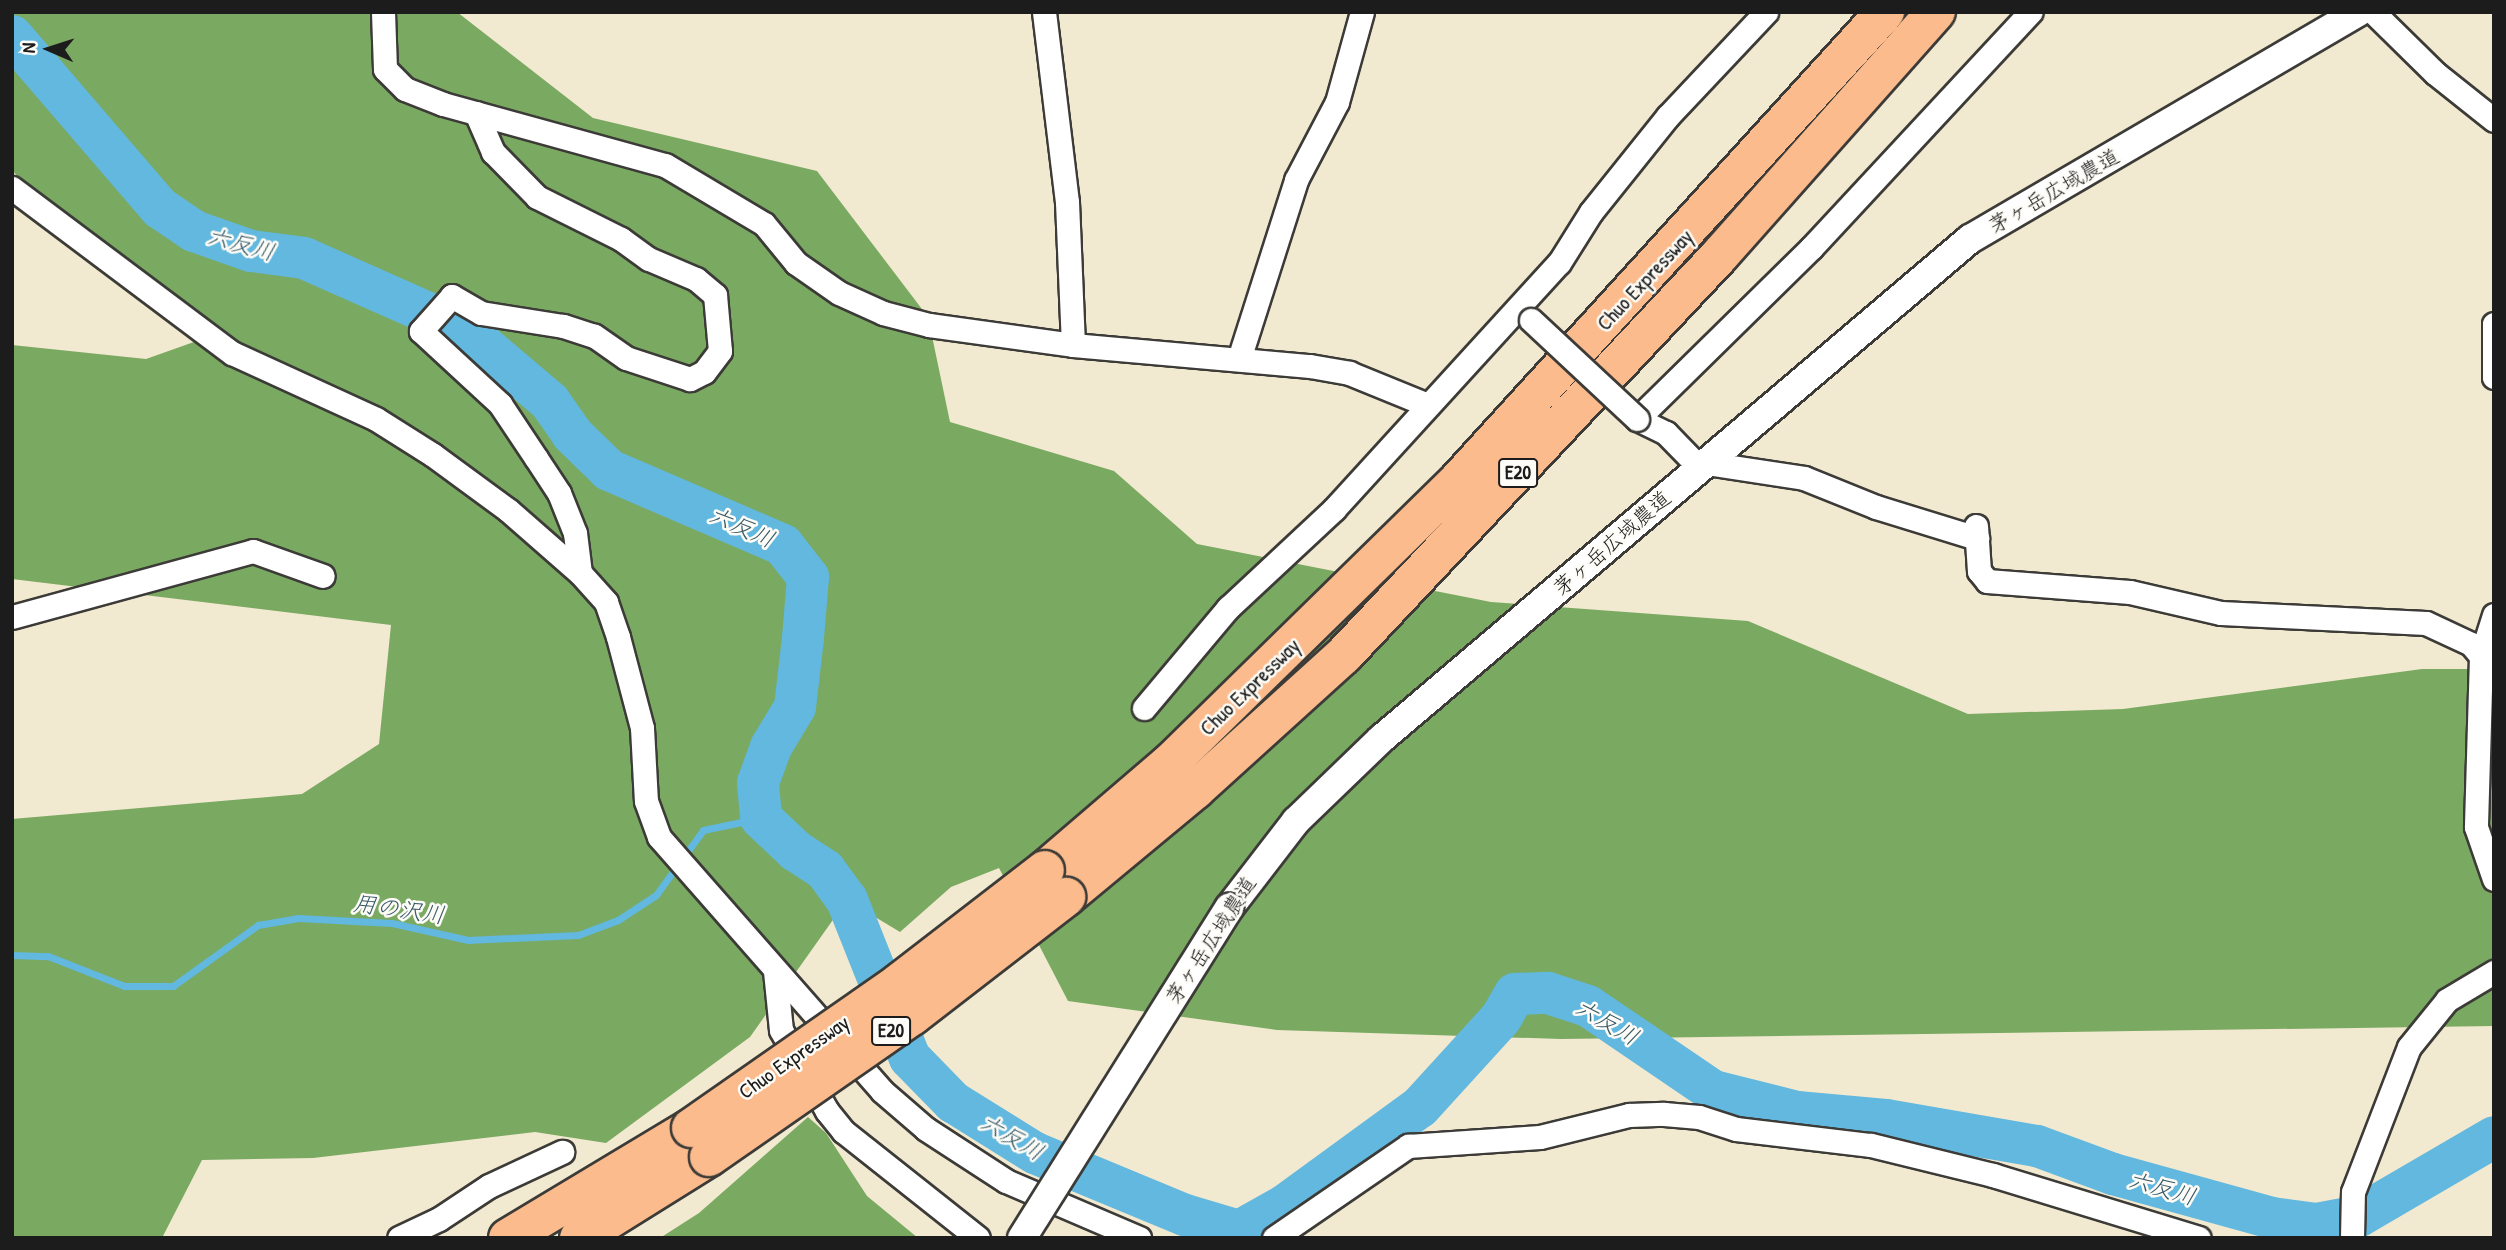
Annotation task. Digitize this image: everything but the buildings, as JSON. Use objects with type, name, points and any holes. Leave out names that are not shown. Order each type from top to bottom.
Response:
[{"type":"highway","name":"Chuo Expressway","points":[[1055,884],[1170,763],[1456,483],[1885,12]]},
{"type":"highway","name":"Chuo Expressway","points":[[579,1238],[900,982],[1055,884],[1195,790],[1344,655],[1720,255],[1936,12]]},
{"type":"highway","name":"Chuo Expressway","points":[[508,1238],[700,1142]]},
{"type":"street","points":[[383,12],[385,69],[405,89],[476,113],[665,164],[764,224],[796,263],[839,293],[883,313],[1073,345],[1239,359],[1349,373],[1428,405]]},
{"type":"street","points":[[1044,12],[1067,202],[1073,345]]},
{"type":"street","points":[[1239,359],[1296,180],[1337,102],[1362,12]]},
{"type":"street","points":[[1144,708],[1228,608],[1334,509],[1428,405],[1525,313],[1591,212],[1668,116],[1766,12]]},
{"type":"street","points":[[1637,419],[1812,247],[2029,12]]},
{"type":"street","name":"茅ヶ岳広域農道","points":[[1022,1238],[1229,908],[1296,821],[1362,757],[1970,239],[2359,12]]},
{"type":"street","points":[[2373,12],[2435,73],[2494,120]]},
{"type":"street","points":[[476,113],[493,152],[537,197],[621,239],[649,259],[696,279],[715,295],[720,351],[704,372],[690,379],[648,368],[594,336],[563,326],[481,313],[452,296],[442,302],[421,331],[499,404],[559,493],[575,533],[580,573]]},
{"type":"street","points":[[12,188],[232,353],[376,419],[433,456],[508,510],[580,573],[606,602],[618,637],[642,727],[646,801],[659,837],[882,1091],[926,1129],[1006,1181],[1139,1238]]},
{"type":"street","points":[[1525,313],[1637,419],[1666,433],[1703,465],[1804,478],[1876,507],[1976,532],[1979,571],[1986,581],[2130,592],[2221,613],[2426,624],[2452,632],[2487,664]]},
{"type":"street","points":[[2494,324],[2494,377]]},
{"type":"street","points":[[12,617],[253,551],[323,576]]},
{"type":"street","points":[[2494,615],[2487,664],[2476,827],[2494,879]]},
{"type":"street","points":[[775,971],[781,1030],[827,1111],[843,1130],[978,1238]]},
{"type":"street","points":[[2351,1238],[2353,1192],[2409,1047],[2446,1000],[2494,972]]},
{"type":"street","points":[[1274,1238],[1408,1146],[1540,1138],[1629,1115],[1664,1114],[1699,1117],[1735,1129],[1871,1145],[1993,1175],[2199,1238]]},
{"type":"street","points":[[399,1238],[439,1219],[489,1186],[562,1152]]},
{"type":"green space","points":[[12,12],[457,12],[593,118],[817,171],[928,317],[950,422],[1114,471],[1197,544],[1491,602],[1748,621],[1968,714],[2123,709],[2422,669],[2494,669],[2494,1026],[1561,1039],[1277,1030],[1068,1001],[999,868],[951,887],[900,932],[847,900],[750,1037],[606,1143],[535,1132],[313,1158],[202,1160],[162,1238],[12,1238],[12,819],[302,794],[379,744],[391,625],[12,579],[12,345],[146,359],[208,337],[12,171]]},
{"type":"green space","points":[[808,1117],[826,1133],[867,1196],[918,1238],[660,1238],[699,1213]]},
{"type":"waterway","name":"六反川","points":[[12,36],[160,208],[194,231],[251,251],[304,258],[464,329],[550,402],[572,434],[609,470],[783,545],[808,577],[795,707],[771,747],[758,783],[761,818],[796,851],[825,870],[847,900],[910,1058],[953,1102],[1035,1153],[1185,1215],[1239,1231],[1284,1206],[1420,1107],[1501,1018],[1515,994],[1548,993],[1588,1006],[1713,1091],[1797,1112],[1886,1120],[2037,1146],[2113,1174],[2272,1218],[2317,1224],[2359,1216],[2494,1137]]},
{"type":"waterway","name":"用の沢川","points":[[12,955],[48,956],[124,986],[173,986],[258,925],[298,918],[392,923],[468,940],[578,935],[618,920],[656,895],[703,830],[761,818]]}]
